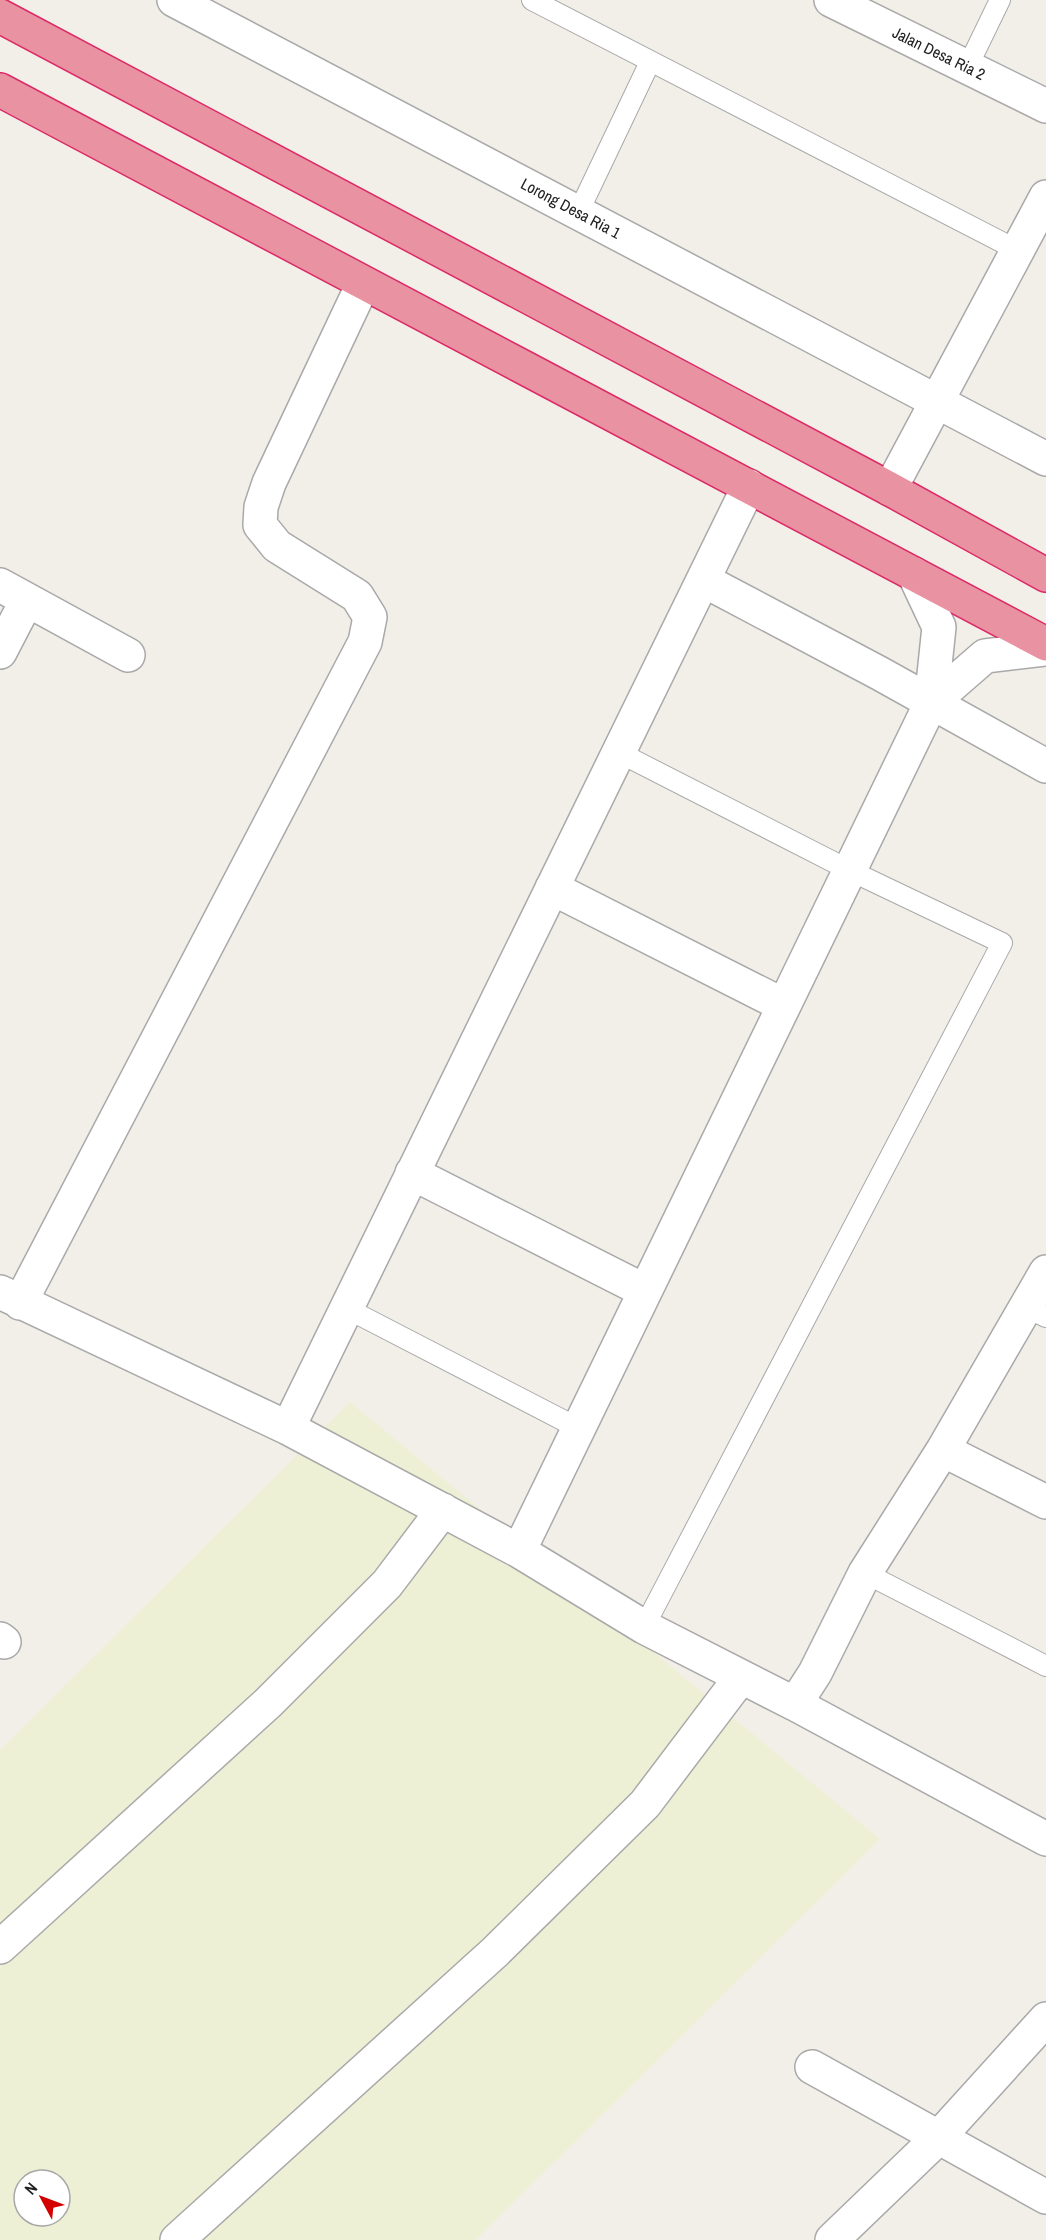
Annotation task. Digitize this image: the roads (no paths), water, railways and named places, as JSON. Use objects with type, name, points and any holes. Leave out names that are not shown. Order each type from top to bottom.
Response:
[{"type":"highway","points":[[0,16],[890,489],[1046,575]]},
{"type":"highway","points":[[0,90],[363,284],[749,486],[1046,646]]},
{"type":"street","name":"Lorong Desa Ria 1","points":[[174,0],[206,8],[579,212],[1046,459]]},
{"type":"street","name":"Jalan Desa Ria 2","points":[[839,2],[1046,106]]},
{"type":"street","points":[[890,489],[938,403],[1046,197]]},
{"type":"street","points":[[363,284],[269,483],[261,507],[260,525],[277,546],[357,596],[370,616],[365,642],[10,1297],[288,1428],[519,1551],[644,1627],[795,1704],[1046,1839]]},
{"type":"street","points":[[288,1428],[749,486]]},
{"type":"street","points":[[519,1551],[931,703],[939,627],[914,574]]},
{"type":"street","points":[[703,579],[1046,766]]},
{"type":"street","points":[[0,652],[14,592],[128,656]]},
{"type":"street","points":[[931,703],[985,656],[1046,646]]},
{"type":"street","points":[[552,888],[783,1005]]},
{"type":"street","points":[[412,1173],[645,1291]]},
{"type":"street","points":[[795,1704],[815,1673],[866,1573],[943,1450],[1035,1312],[1046,1272]]},
{"type":"street","points":[[943,1450],[1046,1502]]},
{"type":"street","points":[[0,1947],[268,1702],[387,1584],[443,1510]]},
{"type":"street","points":[[177,2240],[495,1952],[645,1804],[741,1677]]},
{"type":"street","points":[[832,2240],[938,2138],[1046,2019]]},
{"type":"street","points":[[812,2067],[1046,2197]]},
{"type":"lane","points":[[532,0],[1017,250]]},
{"type":"lane","points":[[967,68],[1000,0]]},
{"type":"lane","points":[[579,212],[650,62]]},
{"type":"lane","points":[[618,752],[849,870],[1002,943],[644,1627]]},
{"type":"lane","points":[[346,1308],[578,1428]]},
{"type":"lane","points":[[866,1573],[1046,1666]]}]
